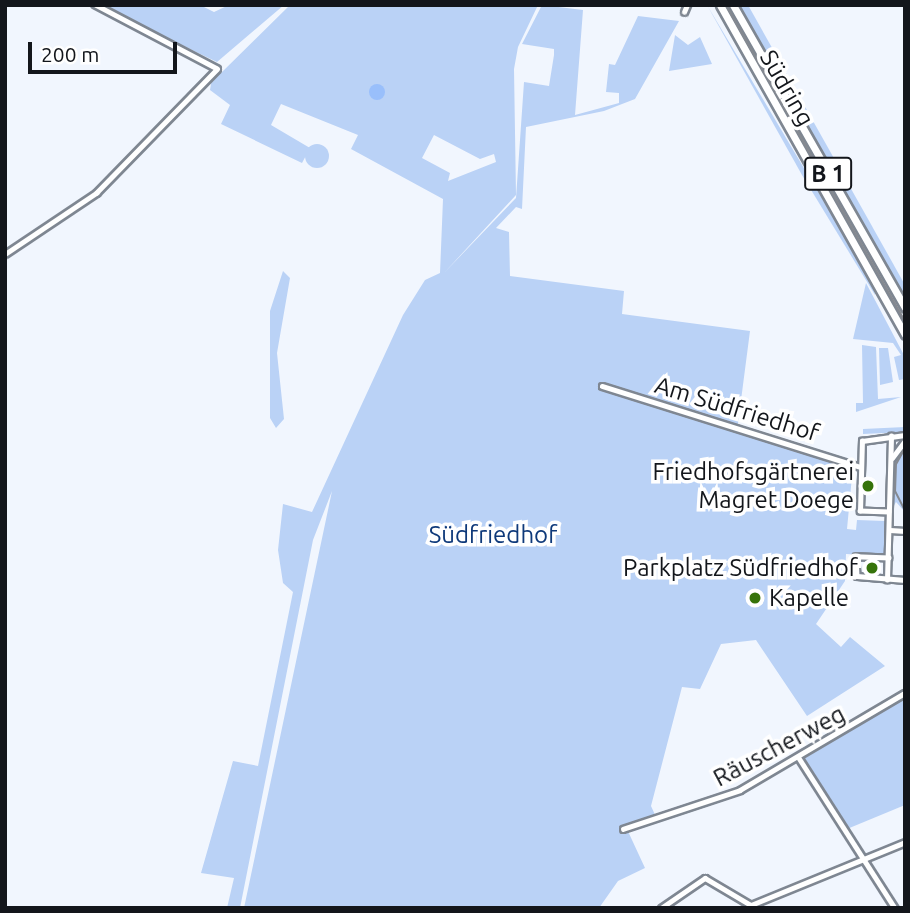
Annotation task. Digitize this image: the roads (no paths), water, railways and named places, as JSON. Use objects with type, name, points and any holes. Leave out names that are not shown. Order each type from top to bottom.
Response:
[{"type":"main road","name":"Südring","points":[[718,5],[905,335]]},
{"type":"main road","name":"Südring","points":[[734,6],[905,308]]},
{"type":"street","points":[[5,254],[96,193],[217,68],[95,5]]},
{"type":"street","points":[[684,12],[687,5]]},
{"type":"street","name":"Am Südfriedhof","points":[[602,386],[861,467]]},
{"type":"street","points":[[889,512],[860,511],[864,438],[905,435]]},
{"type":"street","points":[[887,580],[891,436]]},
{"type":"street","points":[[890,462],[905,441]]},
{"type":"street","points":[[890,530],[905,531]]},
{"type":"street","points":[[889,558],[856,557],[858,578],[905,580]]},
{"type":"street","name":"Räuscherweg","points":[[623,829],[725,797],[799,758],[905,693]]},
{"type":"street","points":[[799,758],[895,908]]},
{"type":"street","points":[[661,908],[699,881],[708,878],[752,906],[905,842]]},
{"type":"tram line","points":[[726,5],[905,322]]},
{"type":"tram line","points":[[905,448],[896,464],[895,491],[905,511]]},
{"type":"place","name":"Friedhofsgärtnerei Magret Doege","points":[[868,486]]},
{"type":"place","name":"Parkplatz Südfriedhof","points":[[872,568]]},
{"type":"place","name":"Kapelle","points":[[755,598]]},
{"type":"park label","name":"Südfriedhof","points":[[493,535]]}]
